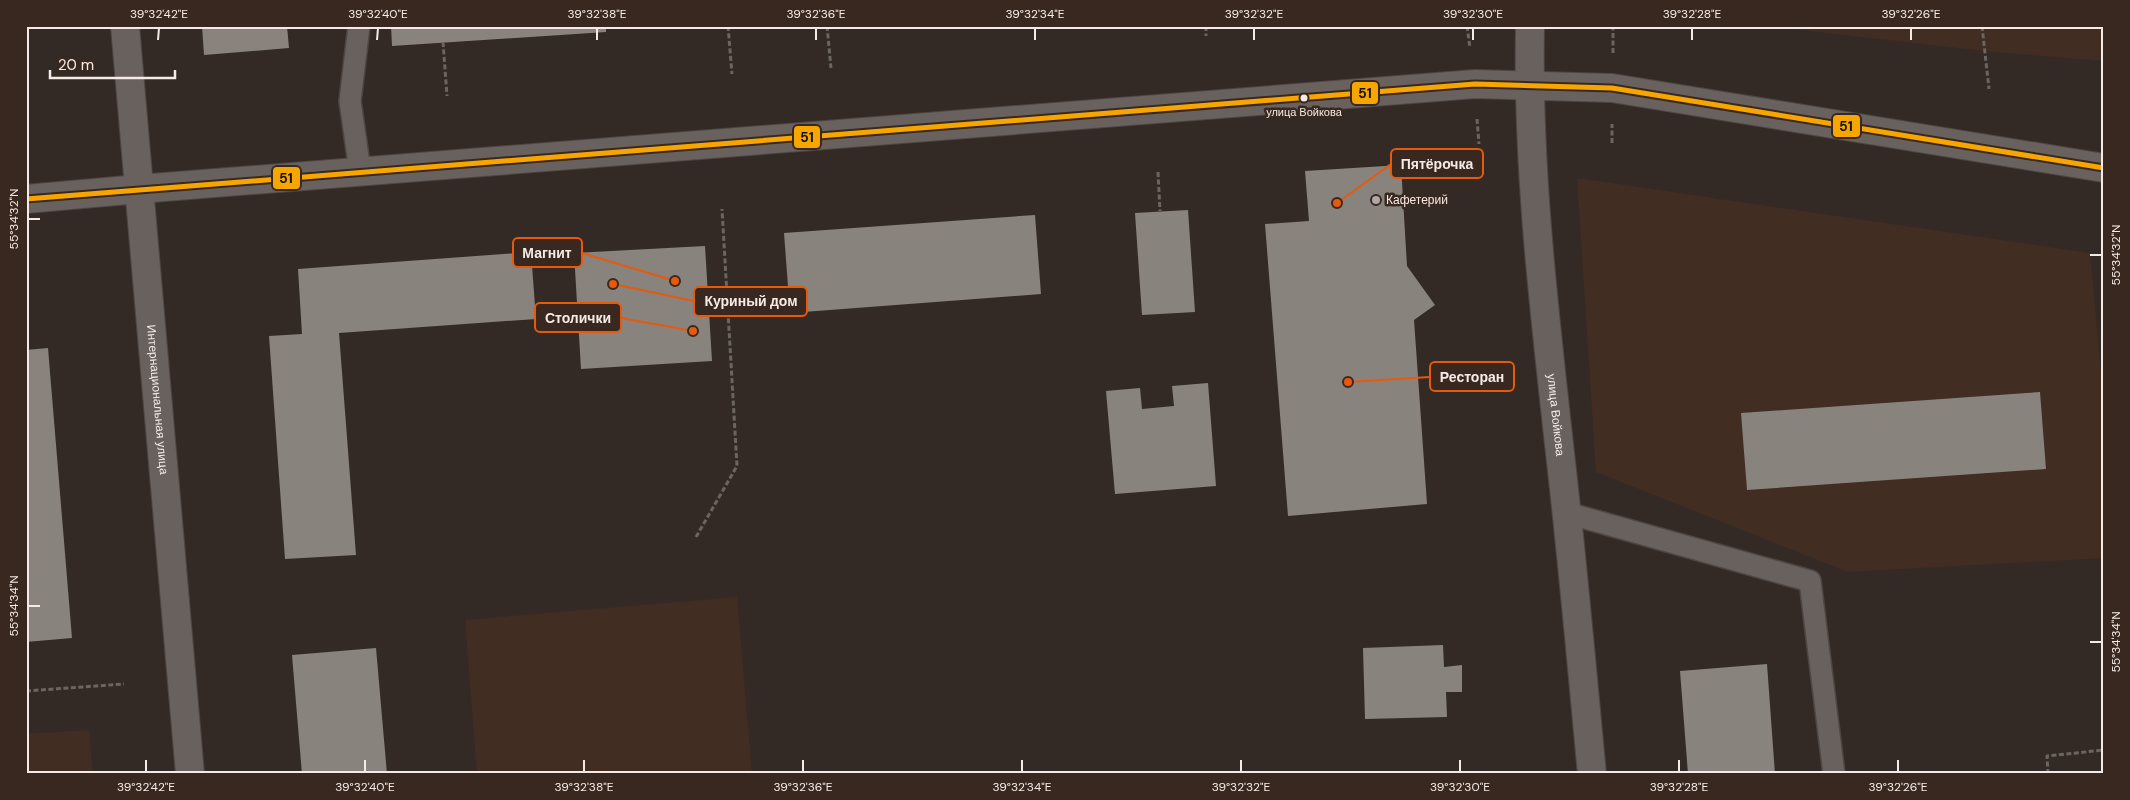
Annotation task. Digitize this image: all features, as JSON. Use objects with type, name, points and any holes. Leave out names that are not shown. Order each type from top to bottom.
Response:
[{"type":"street","name":"Интернациональная улица","points":[[125,26],[190,774]]},
{"type":"street","name":"улица Войкова","points":[[1530,26],[1529,86],[1538,250],[1567,513],[1592,774]]},
{"type":"street","points":[[26,199],[1475,84],[1612,88],[2104,168]]},
{"type":"lane","points":[[359,26],[350,101],[360,171]]},
{"type":"lane","points":[[1567,513],[1810,581],[1834,774]]},
{"type":"path","points":[[728,26],[732,74]]},
{"type":"path","points":[[827,26],[831,68]]},
{"type":"path","points":[[1206,26],[1206,36]]},
{"type":"path","points":[[1982,26],[1989,89]]},
{"type":"path","points":[[443,42],[447,96]]},
{"type":"path","points":[[1158,172],[1160,211]]},
{"type":"path","points":[[696,537],[737,466],[722,208]]},
{"type":"path","points":[[26,691],[124,684]]},
{"type":"path","points":[[2048,774],[2047,756],[2104,750]]},
{"type":"shaded area","points":[[1765,26],[2104,26],[2104,61],[1984,51]]},
{"type":"shaded area","points":[[1577,178],[2090,253],[2104,406],[2104,558],[1848,572],[1596,472]]},
{"type":"shaded area","points":[[737,597],[752,774],[477,774],[465,620]]},
{"type":"shaded area","points":[[89,730],[93,774],[26,774],[26,734]]},
{"type":"building","points":[[202,26],[287,26],[289,48],[204,55]]},
{"type":"building","points":[[391,26],[606,26],[606,32],[392,46]]},
{"type":"building","points":[[1401,165],[1407,266],[1435,305],[1414,320],[1427,504],[1288,516],[1265,224],[1309,221],[1305,171]]},
{"type":"building","points":[[1188,210],[1195,312],[1142,315],[1135,213]]},
{"type":"building","points":[[1035,215],[1041,294],[790,313],[784,233]]},
{"type":"building","points":[[705,246],[712,361],[581,369],[574,253]]},
{"type":"building","points":[[531,252],[536,319],[339,333],[356,555],[285,559],[269,336],[302,334],[298,269]]},
{"type":"building","points":[[48,348],[72,638],[26,642],[26,350]]},
{"type":"building","points":[[1208,383],[1216,486],[1115,494],[1106,391],[1140,388],[1142,409],[1174,406],[1172,386]]},
{"type":"building","points":[[2040,392],[2046,469],[1747,490],[1741,413]]},
{"type":"building","points":[[1443,645],[1444,667],[1462,665],[1462,692],[1446,692],[1447,717],[1365,719],[1363,648]]},
{"type":"building","points":[[376,648],[387,774],[302,774],[292,655]]},
{"type":"building","points":[[1767,664],[1775,774],[1688,774],[1680,671]]},
{"type":"transit line","name":"51","points":[[26,199],[1475,84],[1612,88],[2104,168]]},
{"type":"place","name":"улица Войкова","points":[[1304,98]]},
{"type":"place","name":"Кафетерий","points":[[1376,200]]},
{"type":"place","name":"Пятёрочка","points":[[1337,203]]},
{"type":"place","name":"Магнит","points":[[675,281]]},
{"type":"place","name":"Куриный дом","points":[[613,284]]},
{"type":"place","name":"Столички","points":[[693,331]]},
{"type":"place","name":"Ресторан","points":[[1348,382]]}]
